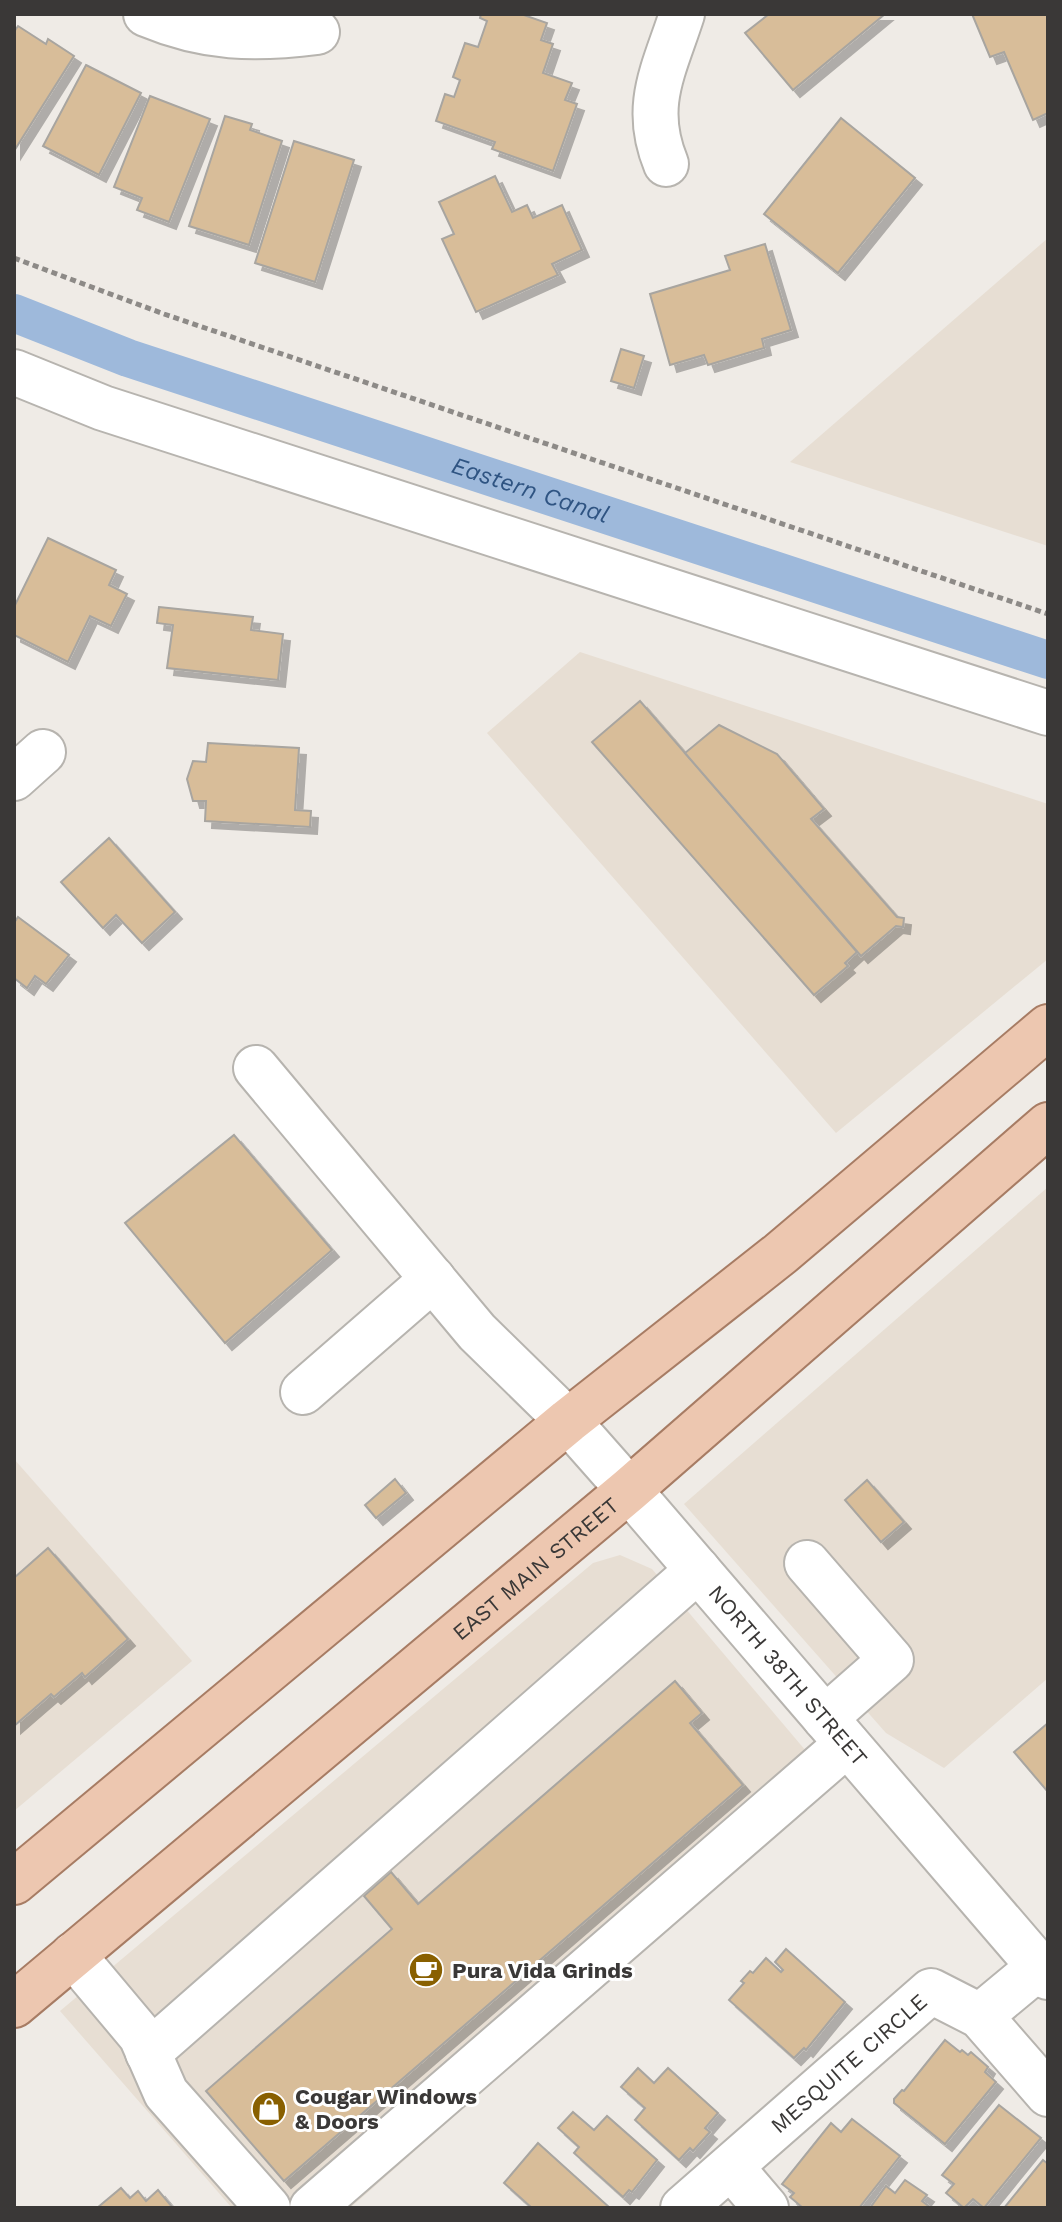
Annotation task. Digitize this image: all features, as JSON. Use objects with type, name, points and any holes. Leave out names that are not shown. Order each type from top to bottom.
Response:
[{"type":"main road","points":[[18,1870],[568,1421],[780,1254],[1048,1027]]},
{"type":"main road","name":"EAST MAIN STREET","points":[[14,2005],[629,1490],[1048,1125]]},
{"type":"street","points":[[146,14],[202,33],[255,39],[317,32]]},
{"type":"street","points":[[666,164],[654,127],[654,108],[682,14]]},
{"type":"street","points":[[14,372],[103,408],[1048,713]]},
{"type":"street","name":"NORTH 38TH STREET","points":[[256,1068],[477,1332],[568,1421],[1044,1972]]},
{"type":"street","points":[[303,1392],[433,1279]]},
{"type":"street","points":[[312,2208],[836,1731],[891,1660],[807,1563]]},
{"type":"street","points":[[148,2053],[698,1570]]},
{"type":"street","points":[[73,1955],[141,2036],[166,2093],[268,2208]]},
{"type":"street","points":[[980,2016],[1044,1972]]},
{"type":"street","name":"MESQUITE CIRCLE","points":[[683,2208],[931,1991],[980,2016],[1048,2094]]},
{"type":"street","points":[[731,2167],[766,2208]]},
{"type":"path","points":[[14,258],[164,314],[1048,614]]},
{"type":"shaded area","points":[[1048,238],[1048,546],[790,462]]},
{"type":"shaded area","points":[[580,652],[1048,804],[1048,959],[836,1133],[487,733]]},
{"type":"shaded area","points":[[1048,1187],[1048,1678],[944,1768],[886,1733],[684,1504]]},
{"type":"shaded area","points":[[14,1459],[192,1661],[14,1811]]},
{"type":"shaded area","points":[[620,1555],[652,1569],[833,1783],[350,2208],[232,2208],[60,2011],[593,1563]]},
{"type":"building","points":[[481,14],[521,14],[547,23],[541,40],[553,44],[543,73],[572,83],[565,100],[577,104],[553,171],[492,149],[495,142],[436,121],[445,94],[454,97],[460,80],[453,77],[465,43],[478,47],[487,21],[480,18]]},
{"type":"building","points":[[769,14],[885,14],[793,90],[745,33]]},
{"type":"building","points":[[972,14],[1048,14],[1048,113],[1033,120],[1004,52],[990,57]]},
{"type":"building","points":[[18,26],[46,44],[48,39],[74,56],[14,151],[14,32]]},
{"type":"building","points":[[86,65],[141,93],[99,175],[43,146]]},
{"type":"building","points":[[150,96],[210,119],[169,222],[137,210],[142,198],[114,187]]},
{"type":"building","points":[[225,116],[252,124],[250,130],[282,141],[249,245],[189,226]]},
{"type":"building","points":[[841,118],[915,178],[838,273],[764,214]]},
{"type":"building","points":[[294,141],[354,160],[315,282],[255,263]]},
{"type":"building","points":[[495,176],[512,212],[527,205],[533,218],[562,205],[582,250],[552,264],[558,275],[476,312],[442,239],[454,234],[439,202]]},
{"type":"building","points":[[765,244],[791,330],[762,339],[764,348],[708,365],[704,355],[670,365],[650,294],[730,270],[725,256]]},
{"type":"building","points":[[621,349],[644,356],[634,388],[611,381]]},
{"type":"building","points":[[48,538],[116,570],[109,585],[127,594],[111,626],[90,616],[68,662],[14,635],[14,607]]},
{"type":"building","points":[[159,607],[253,617],[251,630],[283,634],[278,680],[167,668],[173,625],[157,623]]},
{"type":"building","points":[[640,701],[857,952],[845,963],[848,966],[814,995],[592,742]]},
{"type":"building","points":[[719,725],[777,754],[824,809],[811,819],[897,917],[904,918],[903,927],[896,926],[861,956],[685,753]]},
{"type":"building","points":[[208,743],[299,748],[295,810],[311,811],[310,827],[205,821],[206,801],[193,801],[187,779],[193,761],[206,762]]},
{"type":"building","points":[[109,838],[175,912],[142,943],[116,915],[103,928],[61,882]]},
{"type":"building","points":[[18,917],[69,955],[46,984],[35,976],[27,988],[14,978],[14,923]]},
{"type":"building","points":[[234,1135],[332,1250],[225,1343],[125,1223]]},
{"type":"building","points":[[395,1479],[406,1493],[376,1518],[365,1505]]},
{"type":"building","points":[[867,1480],[904,1522],[881,1542],[845,1500]]},
{"type":"building","points":[[48,1548],[128,1639],[85,1677],[82,1673],[54,1697],[51,1694],[14,1726],[14,1578]]},
{"type":"building","points":[[675,1681],[702,1713],[690,1723],[743,1785],[284,2181],[206,2091],[392,1929],[364,1896],[391,1872],[418,1904]]},
{"type":"building","points":[[1048,1723],[1048,1792],[1014,1752]]},
{"type":"building","points":[[786,1949],[845,2002],[806,2050],[804,2048],[794,2058],[729,2000],[744,1983],[741,1981],[766,1958],[781,1972],[783,1970],[775,1962]]},
{"type":"building","points":[[945,2040],[960,2052],[962,2050],[968,2055],[971,2052],[988,2067],[985,2072],[996,2082],[945,2144],[894,2103],[894,2099]]},
{"type":"building","points":[[638,2068],[654,2083],[668,2068],[718,2113],[705,2128],[710,2132],[693,2151],[690,2148],[679,2160],[635,2120],[645,2108],[621,2087]]},
{"type":"building","points":[[999,2105],[1041,2138],[984,2208],[973,2199],[964,2208],[946,2193],[954,2184],[942,2175]]},
{"type":"building","points":[[573,2112],[594,2130],[607,2116],[657,2160],[632,2192],[629,2190],[623,2197],[574,2153],[579,2147],[558,2128]]},
{"type":"building","points":[[852,2119],[900,2156],[859,2208],[803,2208],[790,2197],[794,2193],[782,2184],[831,2123],[841,2132]]},
{"type":"building","points":[[538,2143],[610,2208],[532,2208],[504,2183]]},
{"type":"building","points":[[1043,2160],[1048,2164],[1048,2208],[1004,2208]]},
{"type":"building","points":[[905,2180],[927,2195],[922,2201],[931,2208],[870,2208],[886,2186],[895,2193]]},
{"type":"building","points":[[121,2188],[130,2198],[138,2191],[146,2201],[158,2190],[173,2208],[97,2208]]},
{"type":"waterway","name":"Eastern Canal","points":[[14,313],[128,358],[1048,660]]},
{"type":"place","name":"Pura Vida Grinds","points":[[426,1970]]},
{"type":"place","name":"Cougar Windows & Doors","points":[[269,2109]]}]
